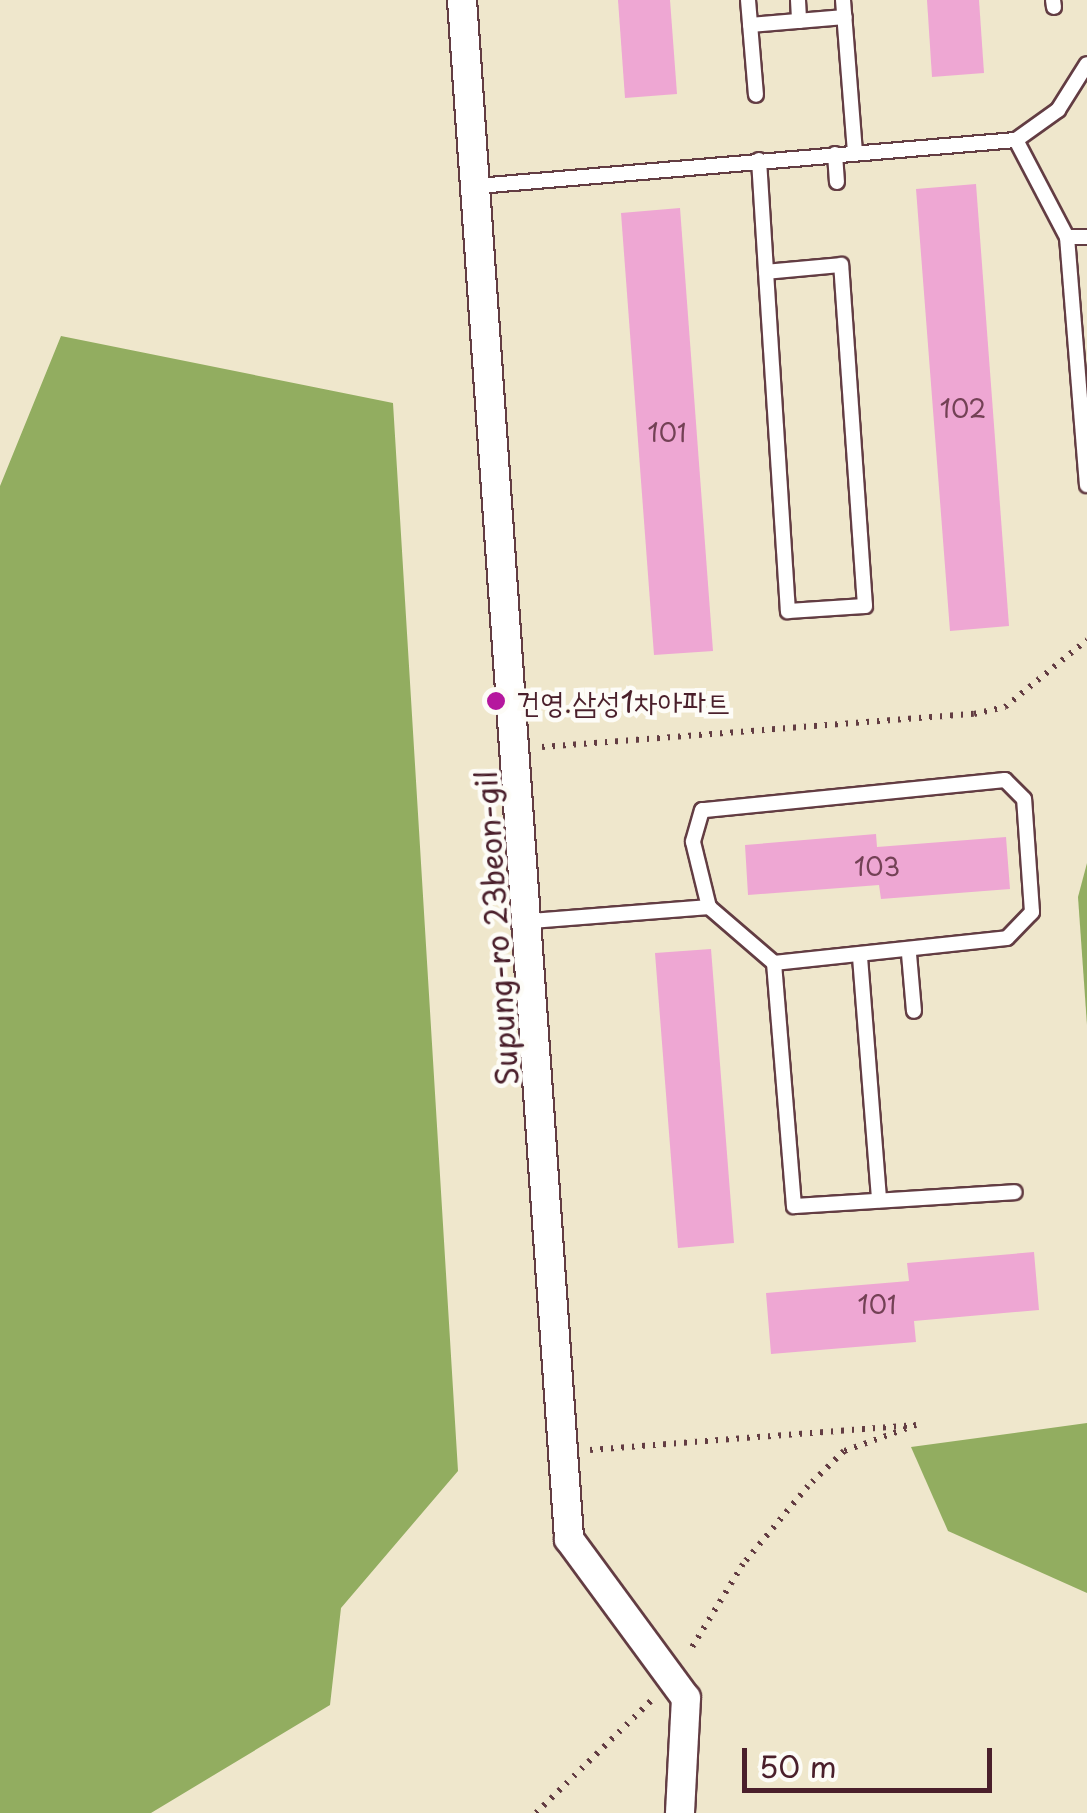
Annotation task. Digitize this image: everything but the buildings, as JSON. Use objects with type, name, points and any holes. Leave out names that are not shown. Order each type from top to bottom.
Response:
[{"type":"street","name":"Supung-ro 23beon-gil","points":[[462,0],[531,921],[559,1453],[568,1539],[686,1698],[680,1813]]},
{"type":"lane","points":[[748,0],[756,95]]},
{"type":"lane","points":[[798,0],[799,20]]},
{"type":"lane","points":[[844,0],[855,153]]},
{"type":"lane","points":[[750,25],[845,17]]},
{"type":"lane","points":[[478,186],[1016,140],[1058,110],[1087,64]]},
{"type":"lane","points":[[1016,140],[1067,237],[1082,374],[1087,484]]},
{"type":"lane","points":[[835,154],[838,182]]},
{"type":"lane","points":[[759,160],[766,272],[788,611],[865,606],[841,266],[766,272]]},
{"type":"lane","points":[[1067,237],[1087,237]]},
{"type":"lane","points":[[774,963],[910,954],[1025,929],[1032,912],[1017,784],[702,810],[693,842],[709,906],[774,963],[794,1206],[1015,1192]]},
{"type":"lane","points":[[531,921],[709,906]]},
{"type":"lane","points":[[910,954],[914,1011]]},
{"type":"lane","points":[[860,958],[878,1200]]},
{"type":"path","points":[[516,749],[974,714],[1005,707],[1087,640]]},
{"type":"path","points":[[536,1813],[672,1678],[743,1564],[808,1486],[844,1452],[916,1425],[559,1453]]},
{"type":"green space","points":[[61,336],[393,403],[458,1471],[341,1608],[330,1705],[151,1813],[0,1813],[0,486]]},
{"type":"green space","points":[[1087,863],[1087,1025],[1078,897]]},
{"type":"green space","points":[[1087,1423],[1087,1593],[948,1531],[911,1447]]},
{"type":"place","name":"건영.삼성1차아파트","points":[[496,701]]}]
